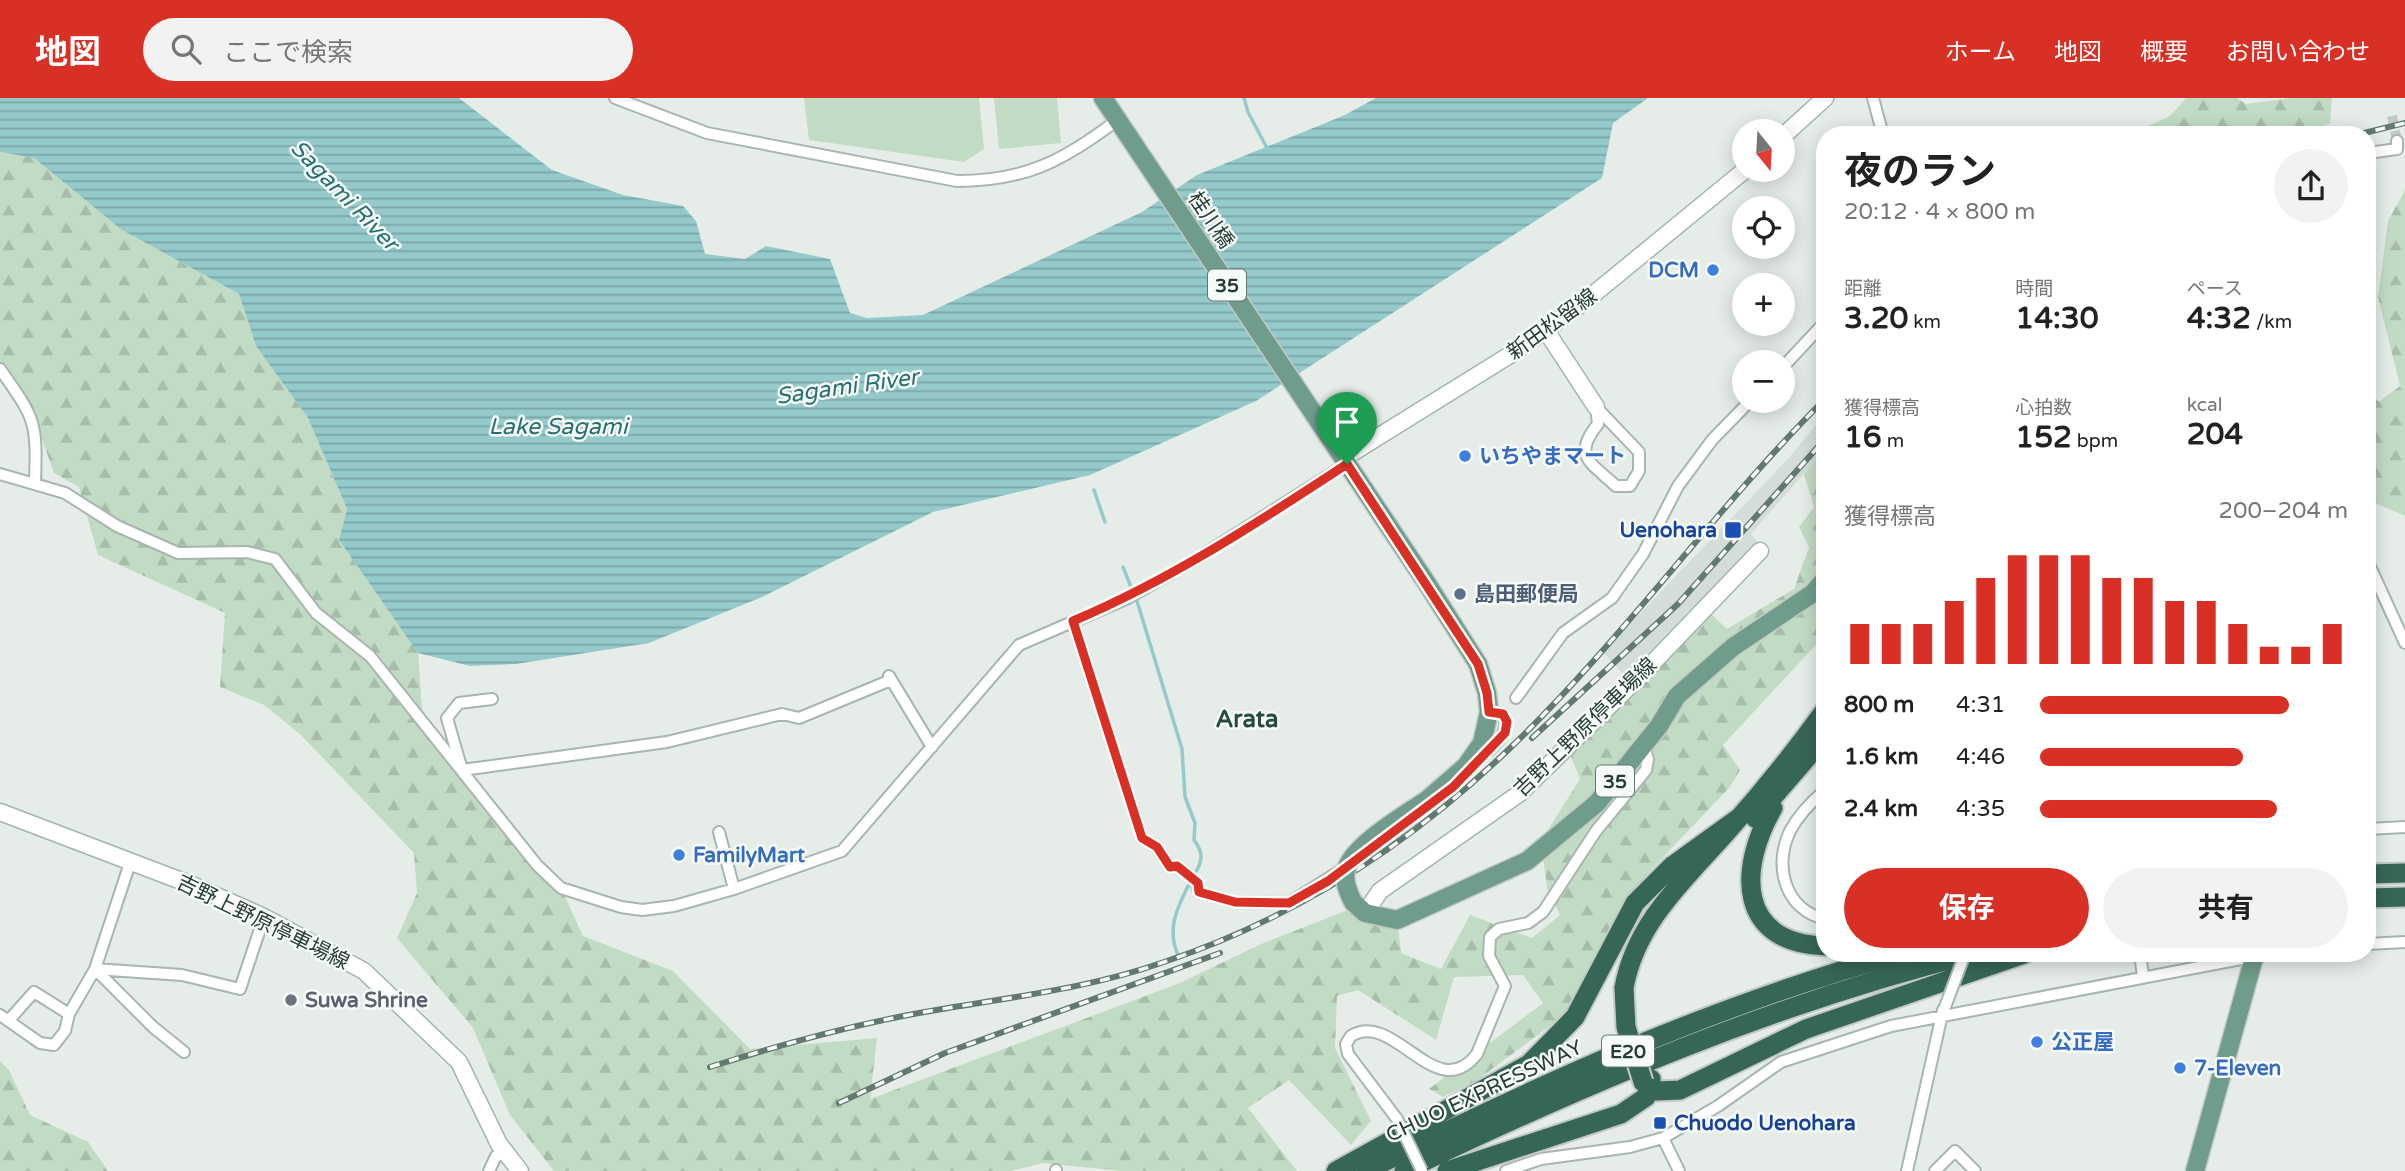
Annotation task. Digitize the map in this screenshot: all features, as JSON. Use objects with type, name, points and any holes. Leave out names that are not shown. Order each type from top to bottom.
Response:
[{"type":"highway","points":[[1447,1171],[1621,1114],[1640,1103],[1648,1083],[1626,1027],[1634,949],[1654,915],[1740,817],[1816,721]]},
{"type":"highway","points":[[1629,988],[1658,925],[1786,785],[1816,748]]},
{"type":"highway","points":[[1786,785],[1755,846],[1750,888],[1757,910],[1774,932],[1798,942],[1816,945]]},
{"type":"highway","points":[[1336,1171],[1529,1065],[1575,1017],[1635,903],[1672,866],[1740,817]]},
{"type":"highway","points":[[2376,874],[2405,873]]},
{"type":"highway","points":[[2376,898],[2405,897]]},
{"type":"highway","name":"CHUO EXPRESSWAY","points":[[1366,1171],[1479,1114],[1677,1030],[1799,985],[1873,962]]},
{"type":"highway","name":"CHUO EXPRESSWAY","points":[[1404,1171],[1619,1072],[1820,999],[1945,962]]},
{"type":"highway","points":[[1648,1083],[1670,1092],[1681,1090],[1805,1029],[2001,962]]},
{"type":"main road","name":"35","points":[[1103,98],[1116,121]]},
{"type":"main road","points":[[1796,124],[1825,98]]},
{"type":"main road","name":"桂川橋","points":[[1116,121],[1345,461]]},
{"type":"main road","name":"新田松留線","points":[[1345,461],[1513,354],[1584,302],[1732,181]]},
{"type":"main road","points":[[1545,329],[1596,407]]},
{"type":"main road","name":"35","points":[[1345,461],[1478,664],[1487,693],[1489,712],[1484,736],[1476,754],[1428,799],[1354,855],[1346,869],[1345,882],[1359,907],[1397,920],[1527,861],[1597,803],[1677,695],[1733,647],[1816,590]]},
{"type":"main road","name":"吉野上野原停車場線","points":[[1359,907],[1520,793],[1644,672],[1760,551]]},
{"type":"main road","name":"吉野上野原停車場線","points":[[0,812],[131,860],[264,917],[364,971],[458,1062],[505,1153],[520,1171]]},
{"type":"main road","points":[[2195,1171],[2257,962]]},
{"type":"street","points":[[615,98],[707,133],[957,181],[985,181],[1032,172],[1062,159],[1116,121]]},
{"type":"street","points":[[1877,99],[1882,126]]},
{"type":"street","points":[[2376,152],[2398,149],[2398,141]]},
{"type":"street","points":[[1795,354],[1816,332]]},
{"type":"street","points":[[0,369],[19,394],[34,423],[37,434],[35,484]]},
{"type":"street","points":[[1596,407],[1639,452],[1639,471],[1630,486],[1616,486],[1583,451],[1585,440],[1598,424],[1596,407]]},
{"type":"street","points":[[1516,698],[1563,633],[1612,598],[1643,554],[1678,486],[1712,440],[1738,413]]},
{"type":"street","points":[[0,474],[65,493],[117,526],[178,553],[247,552],[275,559],[316,613],[370,656],[537,865],[561,888],[621,907],[642,910],[674,906],[842,851],[1019,645],[1128,598],[1186,565],[1345,461]]},
{"type":"street","points":[[2376,580],[2405,643]]},
{"type":"street","points":[[1073,621],[1142,838],[1157,847],[1170,867],[1177,866],[1198,883],[1199,892],[1235,902],[1289,903],[1328,881],[1398,830],[1453,787],[1505,733],[1507,722],[1503,714],[1489,712]]},
{"type":"street","points":[[462,769],[667,742],[782,714],[799,718],[890,678],[932,747]]},
{"type":"street","points":[[462,769],[447,718],[459,703],[492,699]]},
{"type":"street","points":[[1422,1171],[1397,1119],[1348,1054],[1346,1044],[1350,1036],[1371,1029],[1384,1033],[1428,1065],[1460,1068],[1470,1063],[1477,1054],[1505,986],[1489,956],[1490,937],[1499,929],[1528,923],[1543,912],[1595,831],[1646,769],[1648,759],[1643,744]]},
{"type":"street","points":[[1816,798],[1803,809],[1789,833],[1782,868],[1792,900],[1816,914]]},
{"type":"street","points":[[2376,829],[2405,827]]},
{"type":"street","points":[[719,832],[734,888]]},
{"type":"street","points":[[69,1014],[34,992],[5,1018],[40,1043],[54,1045],[65,1031],[69,1014],[95,969],[131,860]]},
{"type":"street","points":[[95,969],[182,975],[240,989],[264,917]]},
{"type":"street","points":[[2376,944],[2405,942]]},
{"type":"street","points":[[1907,1171],[1942,1011],[1962,962]]},
{"type":"street","points":[[2141,962],[2143,973]]},
{"type":"street","points":[[1506,1171],[1541,1159],[1630,1147],[1663,1138],[1718,1106],[1781,1062],[1891,1026],[1942,1011],[2210,962]]},
{"type":"street","points":[[95,969],[153,1027],[184,1052]]},
{"type":"street","points":[[1663,1138],[1679,1171]]},
{"type":"street","points":[[1935,1171],[1955,1151],[1975,1171]]},
{"type":"street","points":[[489,1171],[496,1156],[505,1153]]},
{"type":"shaded area","points":[[1816,425],[1816,460],[1751,534],[1759,543],[1626,677],[1603,652],[1787,460]]},
{"type":"green space","points":[[804,98],[979,98],[984,149],[964,162],[809,140]]},
{"type":"green space","points":[[994,98],[1057,98],[1061,143],[999,149]]},
{"type":"green space","points":[[2186,98],[2237,98],[2246,104],[2292,98],[2332,98],[2330,124],[2323,126],[2148,126],[2170,116]]},
{"type":"green space","points":[[0,152],[34,158],[122,230],[239,294],[256,346],[308,418],[347,509],[339,540],[418,653],[423,723],[561,888],[583,936],[673,971],[750,1049],[877,1038],[870,1099],[1180,983],[1261,944],[1348,910],[1366,922],[1398,926],[1401,953],[1441,969],[1470,915],[1532,938],[1560,915],[1547,888],[1541,841],[1580,779],[1567,747],[1705,608],[1727,629],[1794,589],[1809,547],[1799,527],[1814,507],[1804,474],[1816,460],[1816,645],[1723,745],[1740,770],[1730,787],[1648,873],[1566,1014],[1476,1081],[1443,1097],[1429,1089],[1543,1003],[1523,975],[1454,977],[1436,1040],[1358,990],[1337,996],[1335,1048],[1371,1121],[1351,1145],[1289,1080],[1248,1108],[1297,1171],[1121,1171],[1043,1163],[1011,1171],[554,1171],[510,1115],[473,1028],[397,938],[417,893],[414,853],[301,735],[264,705],[220,687],[225,613],[98,555],[79,487],[54,473],[31,408],[0,362]]},
{"type":"green space","points":[[2405,190],[2405,516],[2376,503],[2376,400],[2380,401],[2400,386],[2378,297],[2388,221]]},
{"type":"green space","points":[[0,1061],[9,1070],[30,1115],[88,1142],[108,1171],[0,1171]]},
{"type":"water","name":"Lake Sagami","points":[[0,98],[459,98],[552,170],[623,195],[683,206],[696,221],[705,254],[745,259],[766,246],[830,259],[850,313],[867,318],[923,315],[1142,212],[1197,175],[1345,115],[1376,98],[1648,98],[1613,123],[1602,178],[1256,401],[1090,475],[933,512],[762,597],[649,643],[516,664],[470,666],[418,653],[339,540],[347,509],[308,418],[256,346],[239,294],[122,230],[34,158],[0,152]]},
{"type":"waterway","points":[[1244,98],[1248,112],[1268,150]]},
{"type":"waterway","points":[[1094,490],[1105,522]]},
{"type":"waterway","points":[[1123,567],[1131,587]]},
{"type":"waterway","points":[[1137,601],[1182,749],[1185,797],[1195,823],[1194,840],[1201,856],[1196,872]]},
{"type":"waterway","points":[[1178,955],[1173,937],[1174,920],[1188,886]]},
{"type":"tunnel","points":[[2392,116],[2397,141]]},
{"type":"railway","points":[[2376,130],[2405,123]]},
{"type":"railway","points":[[710,1067],[866,1024],[1074,986],[1134,972],[1259,924],[1347,876],[1430,818],[1507,751],[1589,666],[1816,408]]},
{"type":"railway","points":[[1532,738],[1678,604],[1816,449]]},
{"type":"railway","points":[[839,1103],[945,1053],[1220,953]]},
{"type":"place","name":"DCM","points":[[1713,270]]},
{"type":"place","name":"いちやまマート","points":[[1465,456]]},
{"type":"place","name":"Uenohara","points":[[1733,530]]},
{"type":"place","name":"島田郵便局","points":[[1460,594]]},
{"type":"place","name":"FamilyMart","points":[[679,855]]},
{"type":"place","name":"Suwa Shrine","points":[[291,1000]]},
{"type":"place","name":"公正屋","points":[[2037,1042]]},
{"type":"place","name":"7-Eleven","points":[[2180,1068]]},
{"type":"place","name":"Chuodo Uenohara","points":[[1660,1123]]},
{"type":"district","name":"Arata","points":[[1247,719]]},
{"type":"route","points":[[1347,464],[1478,664],[1487,693],[1489,712],[1503,714],[1507,722],[1505,733],[1453,787],[1328,881],[1289,903],[1235,902],[1199,892],[1198,883],[1177,866],[1170,867],[1157,847],[1142,838],[1073,621],[1128,598],[1198,558],[1347,464]]},
{"type":"water label","name":"Sagami River","points":[[345,195]]},
{"type":"water label","name":"Sagami River","points":[[847,386]]}]
